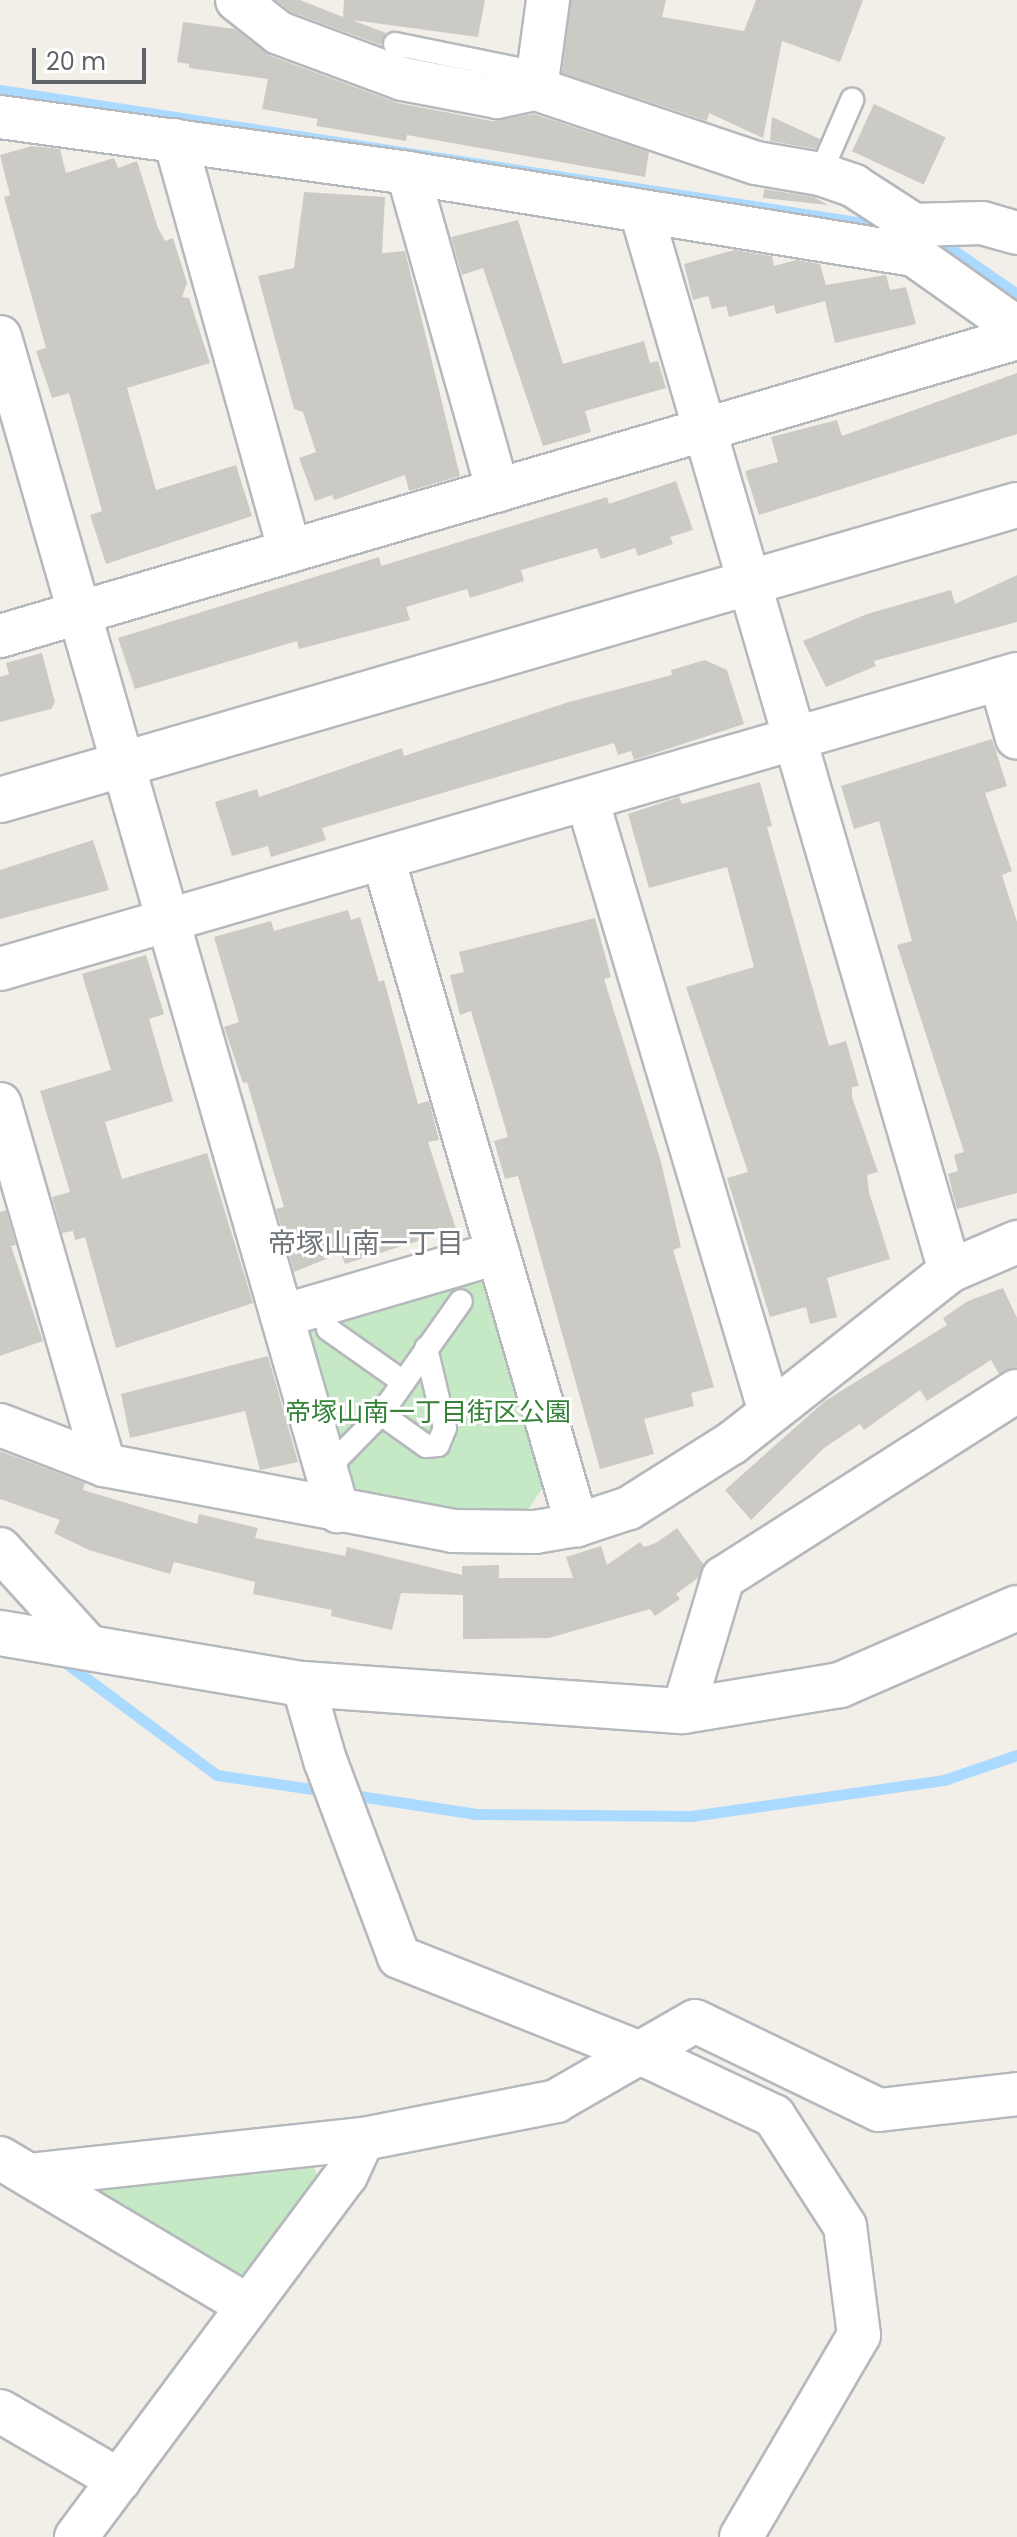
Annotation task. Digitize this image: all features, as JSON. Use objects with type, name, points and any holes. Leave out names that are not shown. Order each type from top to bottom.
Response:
[{"type":"street","points":[[237,0],[279,33],[403,79],[497,97],[537,81],[756,163],[820,174],[854,186],[1017,328]]},
{"type":"street","points":[[537,81],[548,0]]},
{"type":"street","points":[[0,117],[408,173],[641,211],[914,240],[982,223],[1017,233]]},
{"type":"street","points":[[175,140],[290,551]]},
{"type":"street","points":[[408,173],[498,490]]},
{"type":"street","points":[[641,211],[950,1271]]},
{"type":"street","points":[[0,337],[10,410],[79,612],[338,1511]]},
{"type":"street","points":[[0,636],[1017,338]]},
{"type":"street","points":[[0,800],[1017,505]]},
{"type":"street","points":[[0,969],[1009,676],[1017,738]]},
{"type":"street","points":[[587,799],[770,1412]]},
{"type":"street","points":[[383,858],[577,1525]]},
{"type":"street","points":[[0,1104],[104,1465]]},
{"type":"street","points":[[0,1425],[104,1465],[452,1531],[535,1532],[577,1525],[629,1508],[732,1443],[950,1271],[1017,1242]]},
{"type":"street","points":[[282,1316],[498,1253]]},
{"type":"street","points":[[683,1711],[723,1578],[1017,1391]]},
{"type":"street","points":[[0,1549],[88,1646]]},
{"type":"street","points":[[0,1633],[303,1684],[683,1711],[840,1685],[1017,1608]]},
{"type":"street","points":[[303,1684],[325,1760],[399,1957],[640,2053],[774,2116],[845,2226],[859,2335],[741,2537]]},
{"type":"street","points":[[15,2166],[363,2139],[556,2101],[695,2021],[879,2110],[1017,2094]]},
{"type":"street","points":[[76,2537],[346,2175],[363,2139]]},
{"type":"street","points":[[15,2166],[248,2306]]},
{"type":"street","points":[[0,2411],[119,2480]]},
{"type":"lane","points":[[395,44],[537,81]]},
{"type":"lane","points":[[820,174],[852,100]]},
{"type":"lane","points":[[326,1470],[381,1414],[461,1301]]},
{"type":"lane","points":[[328,1329],[403,1382]]},
{"type":"lane","points":[[381,1414],[426,1446],[438,1445],[445,1428],[426,1348]]},
{"type":"green space","name":"帝塚山南一丁目街区公園","points":[[484,1269],[547,1482],[526,1512],[436,1512],[373,1500],[351,1484],[304,1322]]},
{"type":"green space","points":[[311,2160],[319,2180],[242,2280],[100,2196],[103,2184]]},
{"type":"building","points":[[276,0],[300,0],[343,17],[344,0],[485,0],[478,37],[352,20],[386,33],[381,45],[291,12]]},
{"type":"building","points":[[571,0],[666,0],[662,17],[744,31],[756,0],[863,0],[840,62],[782,41],[763,138],[709,113],[707,121],[562,73]]},
{"type":"building","points":[[183,22],[235,29],[271,56],[398,103],[492,121],[534,114],[649,152],[645,177],[407,135],[406,141],[316,126],[318,119],[262,109],[268,79],[189,68],[189,64],[177,62]]},
{"type":"building","points":[[874,104],[946,137],[924,185],[852,151]]},
{"type":"building","points":[[772,117],[820,139],[816,149],[770,141]]},
{"type":"building","points":[[32,146],[60,149],[66,173],[114,158],[118,168],[137,161],[158,228],[165,241],[173,238],[187,283],[182,297],[189,298],[210,363],[127,388],[156,490],[236,465],[252,516],[106,564],[90,515],[102,511],[69,393],[52,398],[36,351],[46,348],[4,197],[10,195],[0,155]]},
{"type":"building","points":[[764,189],[814,197],[828,205],[763,198]]},
{"type":"building","points":[[304,192],[385,197],[382,253],[405,251],[460,476],[409,491],[405,475],[334,500],[332,495],[315,501],[299,458],[316,452],[303,412],[294,409],[258,276],[294,268]]},
{"type":"building","points":[[518,220],[563,364],[644,341],[650,363],[658,361],[666,388],[585,411],[591,432],[543,446],[483,268],[462,275],[451,237]]},
{"type":"building","points":[[734,250],[772,256],[774,266],[796,260],[820,264],[826,285],[886,275],[890,290],[906,287],[916,324],[835,343],[825,301],[776,314],[774,305],[729,317],[726,306],[712,309],[708,296],[693,300],[684,264]]},
{"type":"building","points":[[1017,373],[1017,434],[759,515],[745,471],[778,462],[771,437],[837,420],[842,436]]},
{"type":"building","points":[[676,481],[693,530],[670,537],[673,544],[638,556],[635,548],[601,559],[597,548],[521,570],[524,581],[470,598],[467,589],[406,607],[410,620],[299,649],[297,641],[135,689],[118,638],[379,557],[381,566],[607,497],[609,504]]},
{"type":"building","points":[[1017,575],[1017,622],[874,661],[876,666],[826,687],[803,641],[867,614],[951,590],[955,604]]},
{"type":"building","points":[[42,653],[55,702],[51,709],[0,722],[0,677],[9,674],[6,663]]},
{"type":"building","points":[[705,660],[727,670],[744,724],[634,760],[631,751],[618,755],[614,743],[322,828],[326,840],[271,857],[268,846],[232,856],[215,802],[257,789],[259,797],[402,748],[404,756],[569,702],[672,675],[671,670]]},
{"type":"building","points":[[992,739],[1007,786],[985,793],[1012,871],[1002,875],[1017,922],[1017,1193],[957,1209],[948,1174],[958,1171],[954,1155],[964,1152],[897,945],[912,941],[879,821],[854,829],[841,786]]},
{"type":"building","points":[[760,782],[772,826],[767,827],[829,1046],[846,1041],[859,1086],[852,1087],[852,1097],[878,1172],[867,1175],[869,1192],[890,1259],[827,1278],[837,1317],[810,1324],[806,1307],[770,1317],[727,1178],[748,1172],[686,987],[754,967],[727,867],[649,888],[628,814],[679,797],[682,804]]},
{"type":"building","points":[[93,840],[109,890],[0,919],[0,870]]},
{"type":"building","points":[[348,910],[351,920],[360,917],[379,982],[384,980],[418,1104],[429,1101],[439,1140],[428,1142],[456,1229],[345,1264],[341,1253],[294,1272],[276,1209],[284,1207],[247,1082],[243,1083],[224,1027],[239,1022],[214,937],[271,921],[274,931]]},
{"type":"building","points":[[595,918],[611,977],[604,979],[661,1162],[681,1247],[673,1250],[714,1387],[691,1393],[694,1406],[644,1419],[654,1454],[600,1469],[518,1176],[505,1179],[494,1141],[508,1137],[471,1011],[460,1015],[450,975],[464,972],[459,952]]},
{"type":"building","points":[[146,955],[164,1014],[149,1019],[173,1101],[105,1122],[122,1179],[207,1153],[253,1303],[116,1348],[85,1237],[75,1240],[73,1231],[62,1233],[52,1197],[70,1192],[40,1091],[111,1070],[82,974]]},
{"type":"building","points":[[6,1210],[16,1245],[11,1246],[43,1341],[0,1356],[0,1212]]},
{"type":"building","points":[[1003,1288],[1017,1318],[1017,1367],[999,1374],[991,1360],[927,1401],[920,1390],[864,1430],[860,1424],[824,1448],[751,1520],[725,1490],[825,1401],[947,1325],[943,1318],[968,1301]]},
{"type":"building","points":[[268,1356],[298,1462],[260,1470],[245,1411],[130,1438],[121,1394]]},
{"type":"building","points":[[0,1451],[85,1483],[83,1490],[197,1524],[199,1514],[258,1528],[255,1538],[345,1556],[347,1547],[462,1575],[462,1566],[499,1565],[499,1578],[573,1578],[566,1557],[601,1546],[607,1565],[640,1542],[644,1547],[656,1543],[677,1528],[704,1565],[698,1578],[676,1594],[680,1599],[655,1616],[650,1609],[549,1638],[463,1639],[463,1595],[401,1593],[392,1630],[331,1616],[332,1610],[253,1594],[255,1582],[174,1562],[170,1574],[89,1550],[54,1533],[60,1520],[0,1499]]},
{"type":"waterway","points":[[0,90],[889,227]]},
{"type":"waterway","points":[[936,238],[1017,294]]},
{"type":"waterway","points":[[62,1660],[217,1775],[325,1791]]},
{"type":"waterway","points":[[346,1794],[476,1814],[691,1816],[944,1780],[1017,1755]]},
{"type":"district","name":"帝塚山南一丁目","points":[[366,1244]]}]
